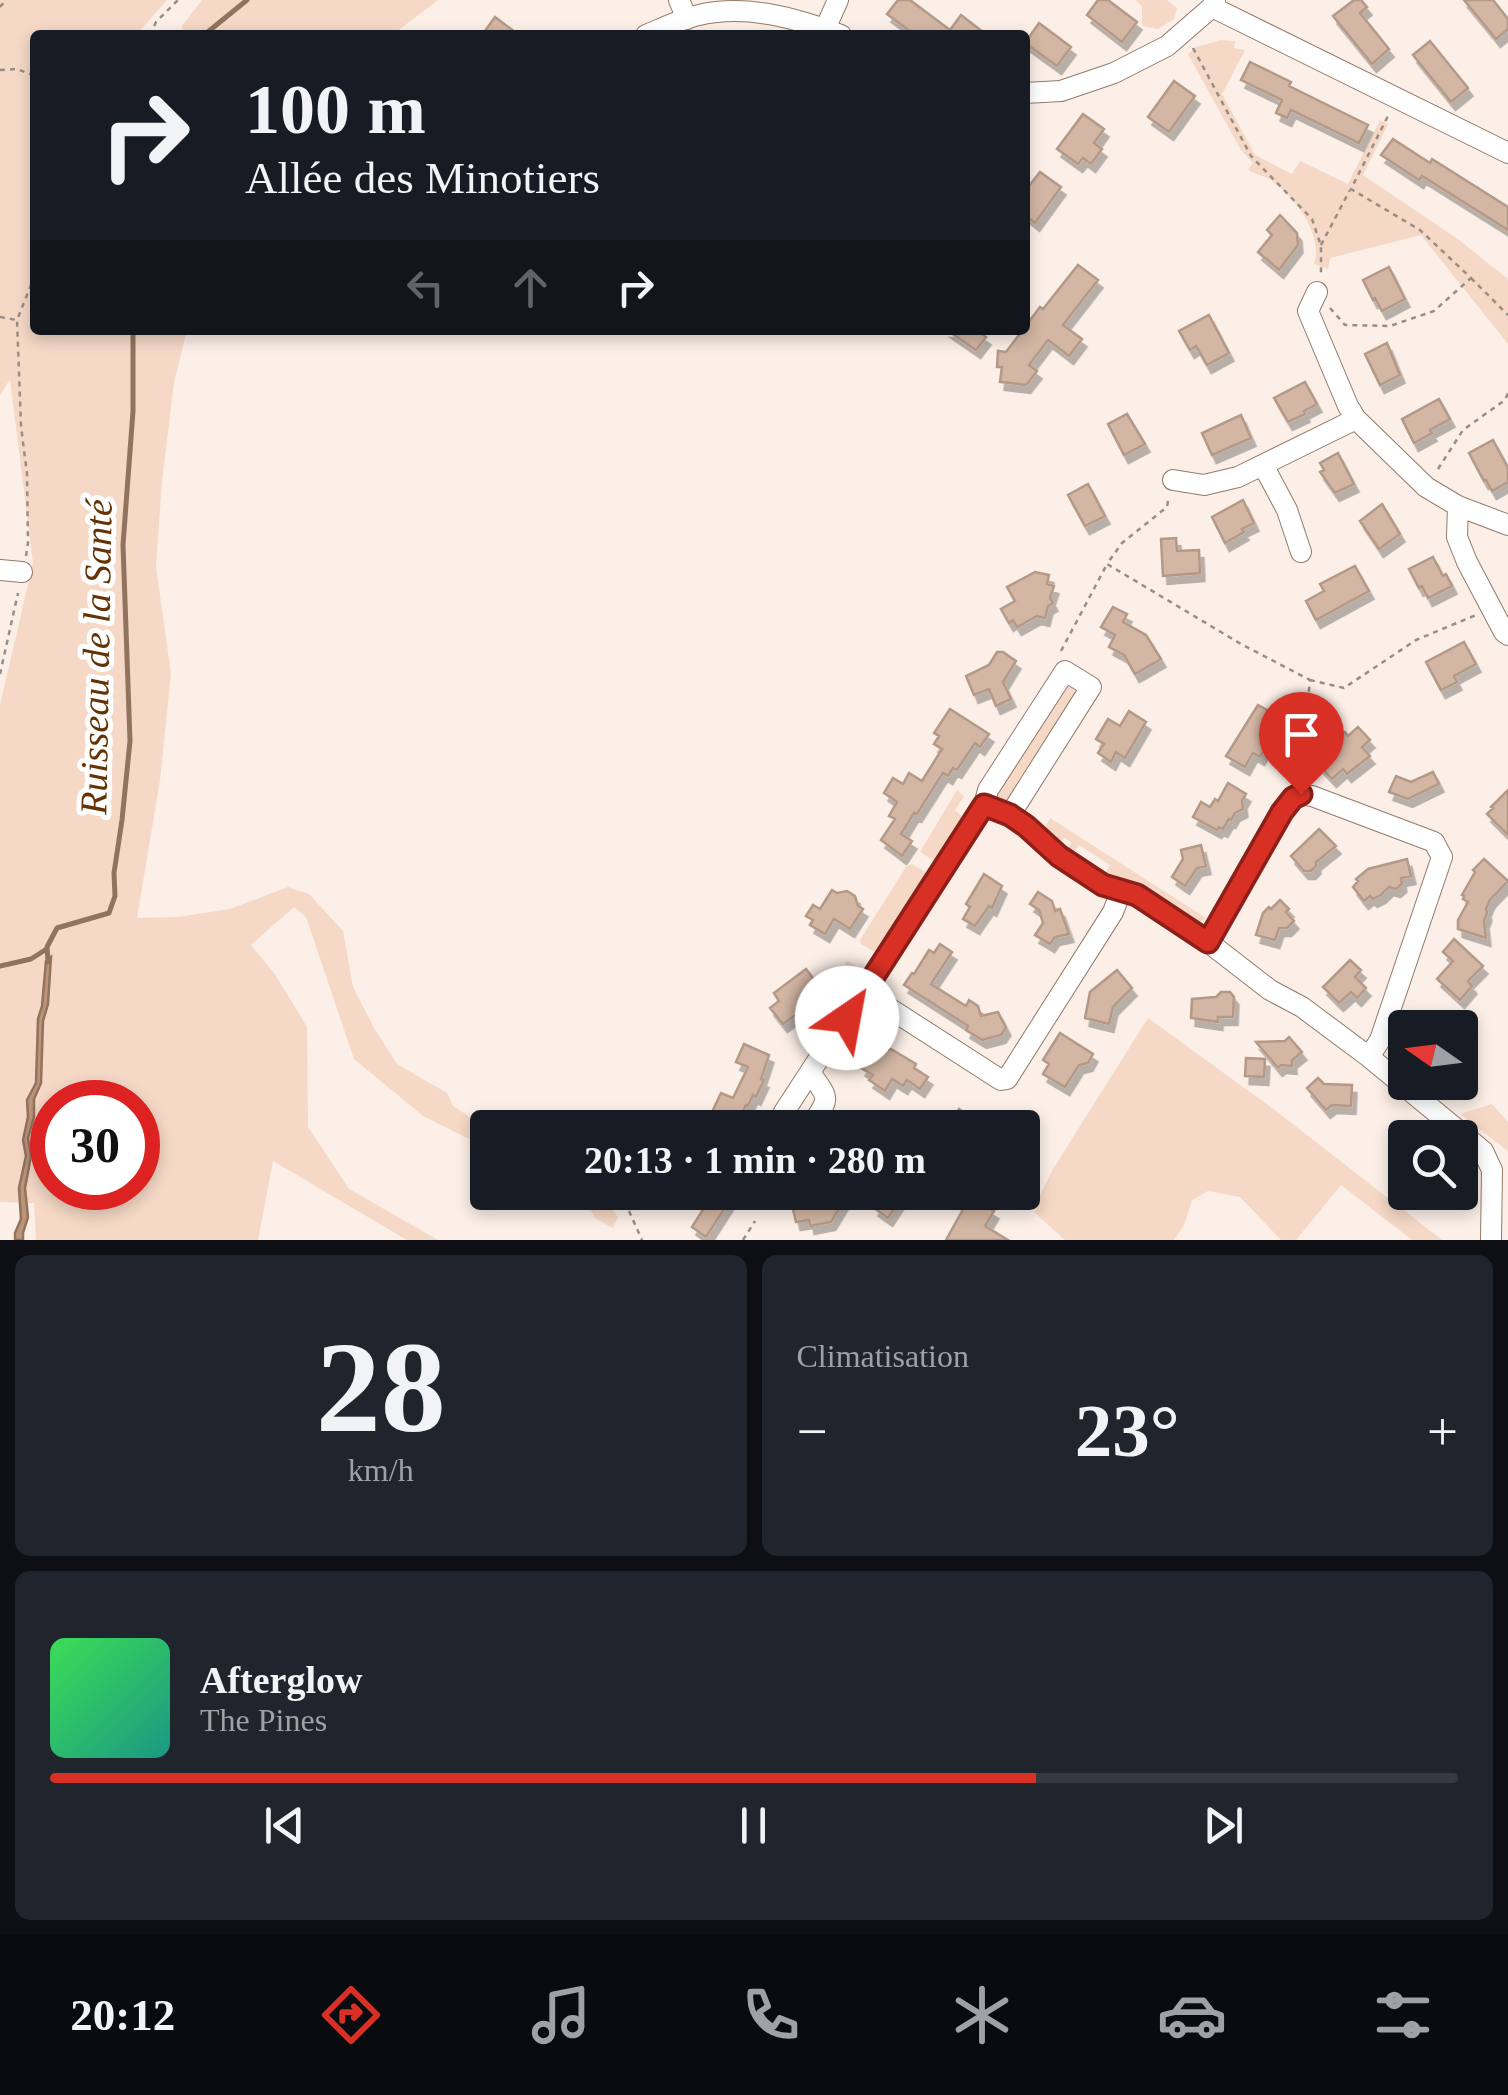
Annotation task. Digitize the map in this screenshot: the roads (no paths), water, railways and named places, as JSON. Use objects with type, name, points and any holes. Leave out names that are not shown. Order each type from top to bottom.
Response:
[{"type":"street","points":[[833,30],[838,0]]},
{"type":"street","points":[[1030,94],[1061,91],[1114,73],[1167,46],[1214,4],[1508,153]]},
{"type":"street","points":[[653,30],[683,10],[700,15],[752,11],[803,20],[828,30]]},
{"type":"street","points":[[1317,292],[1308,311],[1356,420],[1426,487],[1458,506],[1508,526]]},
{"type":"street","points":[[1173,480],[1204,485],[1238,478],[1356,420]]},
{"type":"street","points":[[1263,465],[1287,510],[1301,552]]},
{"type":"street","points":[[1458,506],[1457,537],[1508,635]]},
{"type":"street","points":[[0,570],[22,572]]},
{"type":"street","points":[[785,1110],[984,805],[988,790],[1066,670],[1091,686],[1010,815]]},
{"type":"street","points":[[1208,942],[1282,812],[1301,794],[1434,842],[1442,858],[1380,1040],[1369,1056]]},
{"type":"street","points":[[984,805],[1010,815],[1059,856],[1103,885],[1137,895],[1208,942],[1270,990],[1302,1006],[1483,1151],[1492,1170],[1491,1240]]},
{"type":"street","points":[[864,992],[1001,1080],[1006,1079],[1113,912],[1120,890]]},
{"type":"street","points":[[810,1074],[826,1096],[820,1110]]},
{"type":"waterway","name":"Ruisseau de la Santé","points":[[210,30],[247,0]]},
{"type":"waterway","name":"Ruisseau de la Santé","points":[[48,962],[47,947],[57,928],[109,913],[115,896],[114,873],[130,741],[123,545],[133,411],[133,335]]},
{"type":"waterway","points":[[0,966],[31,959],[45,950]]}]
